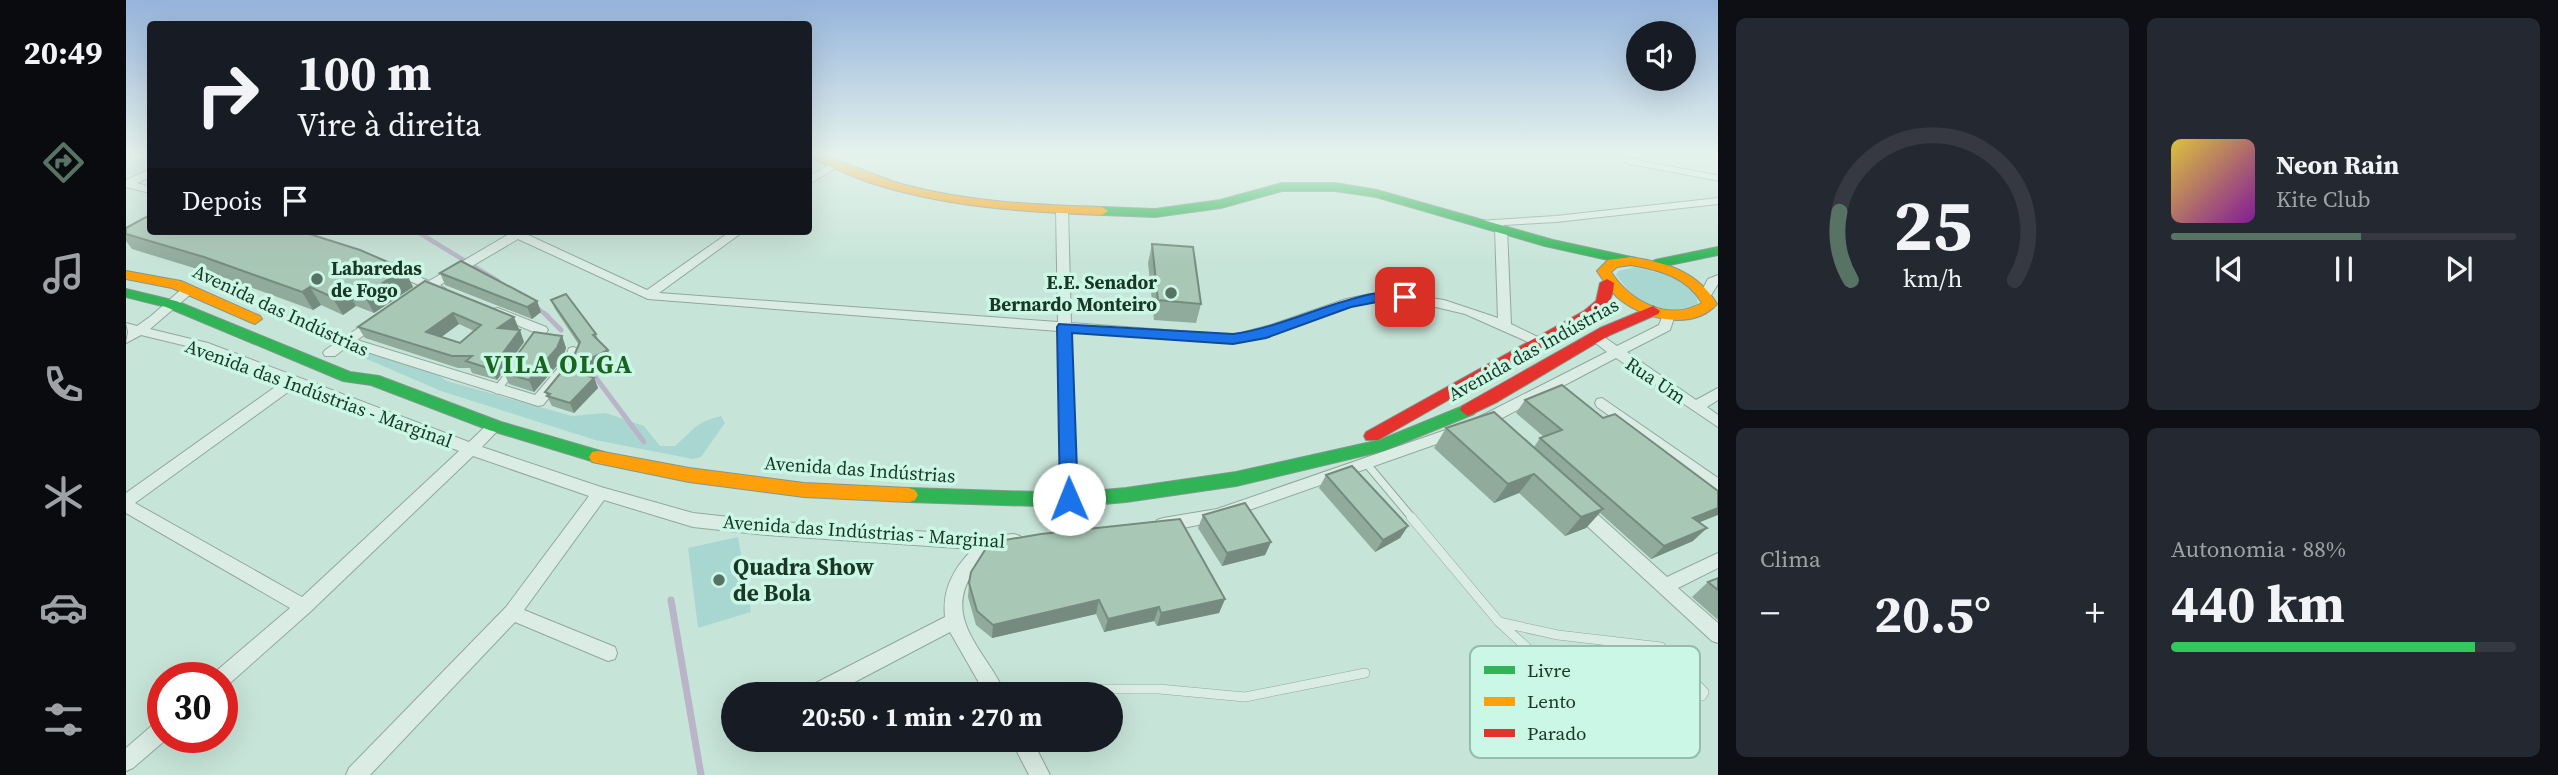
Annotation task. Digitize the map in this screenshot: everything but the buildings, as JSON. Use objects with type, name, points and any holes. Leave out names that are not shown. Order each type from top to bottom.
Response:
[{"type":"main road","points":[[909,190],[1000,206],[1154,213],[1196,209],[1270,190]]},
{"type":"main road","points":[[1343,190],[1377,194],[1550,243],[1654,264],[1687,278],[1703,290]]},
{"type":"main road","points":[[1550,243],[1605,277],[1626,299],[1661,313]]},
{"type":"main road","points":[[1654,264],[1718,251]]},
{"type":"main road","points":[[1605,277],[1613,263],[1631,261]]},
{"type":"main road","points":[[1703,290],[1702,274],[1718,264]]},
{"type":"main road","name":"Avenida das Indústrias","points":[[126,275],[176,284],[270,326]]},
{"type":"main road","name":"Avenida das Indústrias","points":[[1360,457],[1373,435],[1537,342],[1577,323],[1604,305],[1607,297],[1605,277]]},
{"type":"main road","name":"Avenida das Indústrias","points":[[126,293],[171,304],[348,377],[373,380],[495,426],[580,453],[689,475],[778,486],[922,496],[1069,499],[1126,495],[1236,479],[1387,450],[1505,391],[1626,320],[1661,313],[1689,316],[1704,312],[1710,304],[1703,290]]},
{"type":"main road","name":"Avenida das Indústrias","points":[[306,342],[363,368],[373,380]]},
{"type":"street","points":[[1482,223],[1556,219],[1718,201]]},
{"type":"street","points":[[1062,210],[1069,499]]},
{"type":"street","points":[[1501,228],[1505,324]]},
{"type":"street","points":[[409,299],[512,235]]},
{"type":"street","points":[[523,235],[649,295],[792,309],[1233,339],[1261,335],[1348,303],[1377,297],[1405,297],[1447,306],[1505,324],[1537,342]]},
{"type":"street","points":[[649,295],[732,235]]},
{"type":"street","points":[[379,265],[454,295]]},
{"type":"street","points":[[1703,290],[1718,279]]},
{"type":"street","points":[[126,338],[133,328],[188,290]]},
{"type":"street","points":[[490,309],[541,330]]},
{"type":"street","points":[[330,353],[388,313]]},
{"type":"street","points":[[1387,450],[1483,422],[1665,327],[1661,313]]},
{"type":"street","name":"Avenida das Indústrias - Marginal","points":[[133,328],[202,346],[471,449],[600,493],[693,520],[780,529],[989,543],[1028,539]]},
{"type":"street","name":"Rua Um","points":[[1594,337],[1718,422]]},
{"type":"street","points":[[346,341],[538,401],[570,363],[574,351]]},
{"type":"street","points":[[293,381],[126,503],[304,607]]},
{"type":"street","points":[[1447,392],[1499,435]]},
{"type":"street","points":[[1696,407],[1718,393]]},
{"type":"street","points":[[1602,403],[1718,486]]},
{"type":"street","points":[[238,664],[304,607],[495,426]]},
{"type":"street","points":[[1150,527],[1218,514],[1360,457]]},
{"type":"street","points":[[356,775],[512,613],[600,493]]},
{"type":"street","points":[[1565,495],[1718,635]]},
{"type":"street","points":[[989,543],[968,562],[951,602],[952,622],[989,682]]},
{"type":"street","points":[[1654,577],[1665,586],[1718,560]]},
{"type":"street","points":[[512,613],[608,653]]},
{"type":"street","points":[[836,682],[952,622]]},
{"type":"street","points":[[126,761],[147,743]]},
{"type":"street","points":[[1028,752],[1040,775]]},
{"type":"lane","points":[[531,343],[541,330]]},
{"type":"lane","points":[[497,390],[515,365]]},
{"type":"lane","points":[[1360,457],[1499,622],[1524,646]]},
{"type":"lane","points":[[1499,622],[1558,635],[1652,646]]},
{"type":"lane","points":[[1123,689],[1159,689],[1245,697],[1365,673]]},
{"type":"shaded area","points":[[1634,267],[1675,277],[1696,294],[1698,304],[1684,309],[1668,309],[1653,307],[1639,300],[1616,275],[1619,271]]},
{"type":"shaded area","points":[[346,350],[368,353],[438,375],[447,381],[572,416],[606,413],[644,426],[660,446],[675,446],[695,427],[712,418],[721,416],[725,423],[701,457],[693,459],[595,440],[441,391]]},
{"type":"shaded area","name":"Quadra Show de Bola","points":[[738,537],[751,612],[698,628],[688,548]]},
{"type":"waterway","points":[[423,235],[498,281]]},
{"type":"waterway","points":[[537,308],[548,316]]},
{"type":"waterway","points":[[545,314],[561,330]]},
{"type":"waterway","points":[[587,366],[644,442]]},
{"type":"waterway","points":[[671,600],[701,775]]},
{"type":"traffic: fast","points":[[1102,211],[1155,213],[1221,204],[1271,190]]},
{"type":"traffic: fast","points":[[1354,190],[1377,194],[1550,243],[1631,261]]},
{"type":"traffic: fast","points":[[1655,264],[1718,251]]},
{"type":"traffic: fast","points":[[126,293],[171,304],[348,377],[373,380],[495,426],[598,457]]},
{"type":"traffic: fast","points":[[909,495],[1069,500],[1126,495],[1236,479],[1383,445],[1468,410]]},
{"type":"traffic: slow","points":[[912,190],[985,204],[1102,211]]},
{"type":"traffic: slow","points":[[1631,261],[1655,265],[1687,278],[1704,293],[1710,304],[1696,312],[1682,315],[1666,315],[1636,304],[1612,284],[1604,271],[1613,263],[1631,261]]},
{"type":"traffic: slow","points":[[126,275],[176,284],[255,319]]},
{"type":"traffic: slow","points":[[598,457],[689,475],[804,490],[909,495]]},
{"type":"traffic: jam","points":[[1372,436],[1577,322],[1599,307],[1605,297],[1607,283]]},
{"type":"traffic: jam","points":[[1468,410],[1582,344],[1653,311]]},
{"type":"place","name":"Labaredas de Fogo","points":[[317,279]]},
{"type":"place","name":"E.E. Senador Bernardo Monteiro","points":[[1171,293]]},
{"type":"place","name":"Quadra Show de Bola","points":[[719,580]]},
{"type":"district","name":"VILA OLGA","points":[[559,364]]},
{"type":"route","points":[[1069,499],[1064,327],[1233,339],[1261,335],[1348,303],[1377,297],[1405,297]]}]
